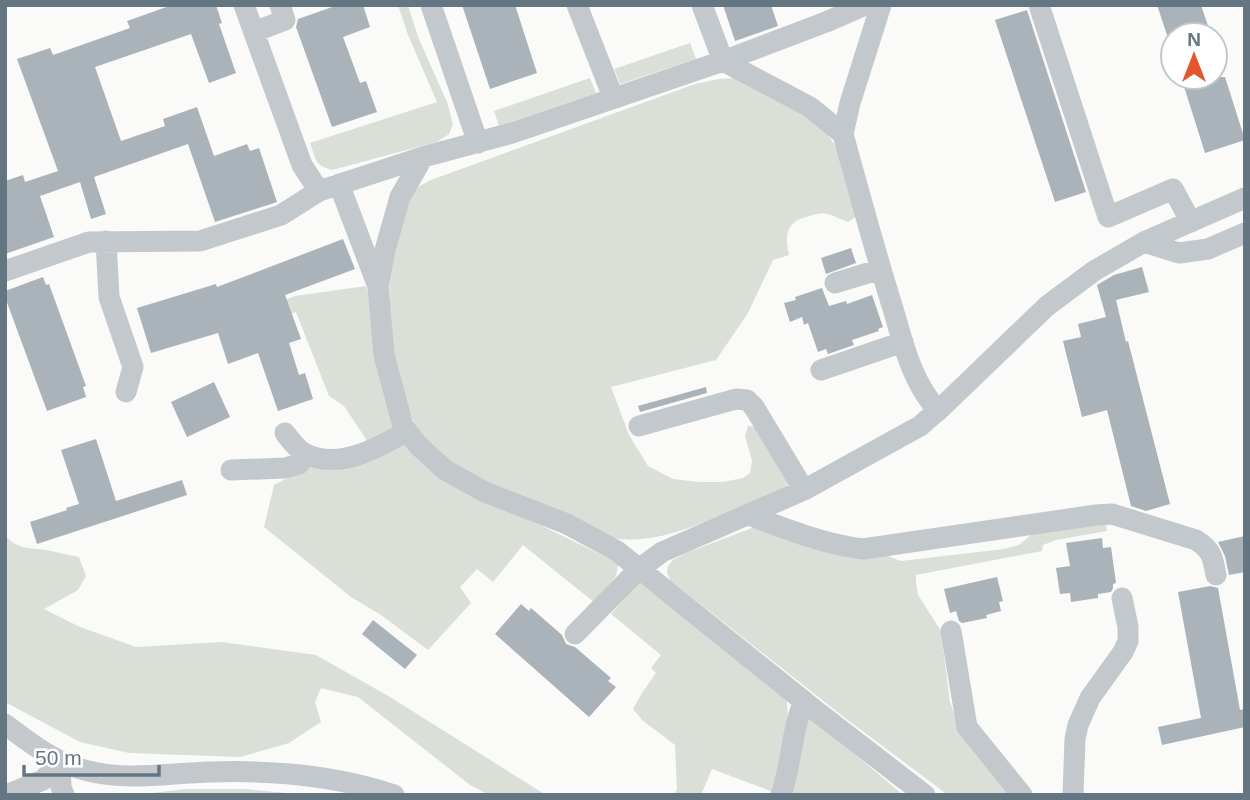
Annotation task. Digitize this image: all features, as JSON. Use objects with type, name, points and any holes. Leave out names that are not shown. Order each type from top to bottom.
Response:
[{"type":"street","points":[[244,5],[302,165],[329,187],[378,286]]},
{"type":"street","points":[[254,32],[285,20],[280,5]]},
{"type":"street","points":[[431,5],[478,143]]},
{"type":"street","points":[[577,5],[613,97]]},
{"type":"street","points":[[702,5],[723,61],[810,107],[843,134]]},
{"type":"street","points":[[5,271],[89,242],[200,241],[281,215],[329,187],[422,157],[512,133],[723,61],[864,5]]},
{"type":"street","points":[[881,5],[843,134],[916,381],[938,411]]},
{"type":"street","points":[[1039,5],[1108,217],[1173,189],[1191,222]]},
{"type":"street","points":[[422,157],[400,197],[378,286],[384,355],[394,397],[403,426],[418,446],[445,470],[485,492],[567,524],[617,551],[925,795]]},
{"type":"street","points":[[575,634],[639,569],[662,552],[804,490],[920,426],[1047,306],[1094,271],[1144,242],[1245,198]]},
{"type":"street","points":[[1144,242],[1178,253],[1208,249],[1245,233]]},
{"type":"street","points":[[106,241],[109,297],[133,367],[126,392]]},
{"type":"street","points":[[835,283],[881,269]]},
{"type":"street","points":[[821,370],[903,342]]},
{"type":"street","points":[[639,426],[736,399],[747,400],[754,407],[804,490]]},
{"type":"street","points":[[285,433],[296,447],[306,454],[324,459],[340,459],[363,454],[407,431]]},
{"type":"street","points":[[231,470],[285,468],[299,464],[306,454]]},
{"type":"street","points":[[750,515],[788,530],[863,549],[1112,514],[1196,540],[1206,546],[1213,558],[1216,575]]},
{"type":"street","points":[[1073,795],[1073,757],[1078,725],[1090,698],[1128,641],[1122,598]]},
{"type":"street","points":[[950,631],[967,727],[1021,795]]},
{"type":"street","points":[[781,795],[794,729],[804,701]]},
{"type":"street","points":[[5,724],[60,762],[86,771],[121,777],[208,772],[293,773],[394,795]]},
{"type":"street","points":[[6,795],[56,787],[60,762]]},
{"type":"shaded area","points":[[398,5],[408,5],[418,37],[447,102],[453,124],[449,134],[437,142],[332,170],[326,168],[316,161],[310,143],[437,102]]},
{"type":"shaded area","points":[[690,43],[696,59],[620,84],[614,69]]},
{"type":"shaded area","points":[[590,78],[596,93],[499,126],[494,111]]},
{"type":"shaded area","points":[[733,78],[747,82],[808,114],[822,127],[837,148],[857,216],[848,222],[830,215],[818,214],[802,218],[792,225],[787,234],[789,255],[773,260],[748,313],[716,360],[611,387],[629,435],[648,466],[673,479],[723,482],[743,478],[750,473],[752,461],[745,436],[748,426],[758,427],[790,483],[782,491],[691,527],[652,538],[626,539],[612,538],[490,484],[451,462],[428,442],[414,423],[402,396],[391,353],[389,281],[393,249],[407,199],[414,189],[431,180],[695,84]]},
{"type":"shaded area","points":[[366,286],[393,424],[390,434],[368,442],[344,406],[329,396],[296,312],[246,329],[242,316],[295,296]]},
{"type":"shaded area","points":[[405,441],[528,519],[614,561],[618,565],[616,576],[595,603],[523,545],[493,582],[477,569],[460,587],[471,603],[428,650],[381,615],[351,597],[264,527],[274,485],[308,467]]},
{"type":"shaded area","points":[[1105,520],[1107,531],[1056,540],[1043,545],[1042,551],[916,575],[918,595],[941,631],[950,702],[956,719],[1013,795],[948,795],[845,718],[670,580],[667,572],[673,560],[686,553],[760,525],[877,552],[901,561],[1004,549],[1019,545],[1039,528]]},
{"type":"shaded area","points":[[5,535],[23,547],[79,557],[86,576],[78,590],[44,609],[80,627],[136,647],[222,642],[316,655],[390,697],[546,795],[489,795],[470,785],[358,697],[321,688],[315,702],[321,722],[289,743],[240,757],[129,753],[80,742],[5,702]]},
{"type":"shaded area","points":[[638,582],[786,696],[786,745],[773,792],[712,769],[701,795],[674,795],[677,789],[675,745],[642,720],[633,709],[656,673],[651,668],[661,655],[611,614]]},
{"type":"shaded area","points":[[811,717],[903,795],[787,795],[806,718]]},
{"type":"shaded area","points":[[185,789],[244,789],[309,795],[136,795]]},
{"type":"building","points":[[172,5],[216,5],[222,23],[219,24],[236,73],[209,83],[191,34],[95,67],[121,141],[165,126],[163,119],[197,107],[214,156],[247,144],[250,151],[259,148],[277,202],[215,222],[188,144],[94,177],[106,214],[91,219],[80,182],[40,196],[54,237],[5,254],[5,181],[23,175],[25,182],[58,171],[17,59],[50,48],[53,55],[130,28],[127,21]]},
{"type":"building","points":[[338,5],[363,5],[370,27],[343,37],[360,83],[366,81],[377,112],[332,127],[296,27],[298,19]]},
{"type":"building","points":[[462,5],[515,5],[537,73],[490,89]]},
{"type":"building","points":[[723,5],[771,5],[778,26],[735,41]]},
{"type":"building","points":[[1157,5],[1201,5],[1206,21],[1162,21]]},
{"type":"building","points":[[1027,10],[1086,192],[1055,202],[995,20]]},
{"type":"building","points":[[1229,90],[1245,140],[1205,153],[1185,91]]},
{"type":"building","points":[[343,239],[355,269],[285,295],[301,339],[289,343],[299,375],[305,373],[313,399],[278,411],[258,353],[228,364],[218,333],[151,353],[137,308],[216,284],[217,287]]},
{"type":"building","points":[[851,248],[856,263],[826,274],[821,258]]},
{"type":"building","points":[[1142,267],[1149,292],[1116,300],[1170,504],[1146,511],[1131,506],[1107,410],[1082,417],[1063,341],[1081,337],[1078,324],[1106,317],[1097,285],[1114,275]]},
{"type":"building","points":[[43,277],[46,285],[49,284],[86,386],[83,387],[86,397],[47,411],[5,297],[5,291]]},
{"type":"building","points":[[822,288],[829,306],[846,301],[847,304],[872,295],[883,327],[878,329],[879,331],[852,340],[854,345],[828,354],[826,349],[818,352],[808,323],[804,325],[802,317],[790,322],[784,303]]},
{"type":"building","points":[[214,382],[230,417],[187,437],[171,402]]},
{"type":"building","points":[[706,387],[707,393],[640,412],[638,406]]},
{"type":"building","points":[[96,439],[116,501],[182,480],[187,495],[37,544],[30,522],[79,504],[61,450]]},
{"type":"building","points":[[1245,536],[1245,572],[1229,575],[1225,556],[1218,542]]},
{"type":"building","points":[[1102,538],[1103,548],[1111,547],[1116,583],[1113,584],[1111,592],[1098,594],[1098,598],[1071,602],[1070,593],[1060,594],[1056,568],[1070,566],[1066,543]]},
{"type":"building","points":[[997,577],[1003,601],[999,602],[1001,611],[986,615],[987,618],[962,623],[956,611],[950,613],[944,589]]},
{"type":"building","points":[[1210,586],[1218,588],[1240,710],[1245,709],[1245,727],[1162,745],[1158,727],[1201,718],[1178,592]]},
{"type":"building","points":[[521,604],[529,611],[531,608],[562,635],[566,644],[575,647],[611,678],[608,681],[616,687],[589,717],[495,634]]},
{"type":"building","points":[[373,620],[417,655],[405,669],[362,634]]}]
